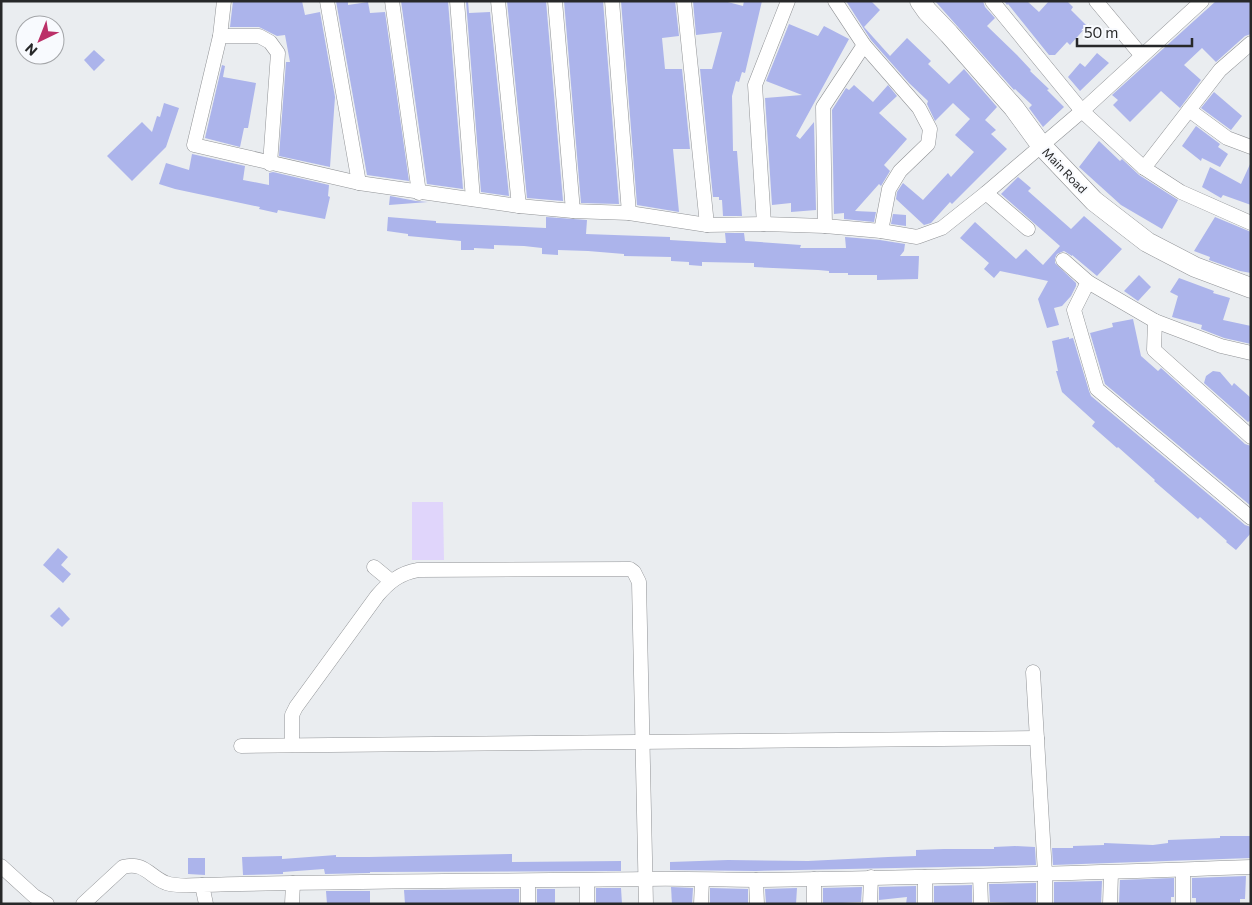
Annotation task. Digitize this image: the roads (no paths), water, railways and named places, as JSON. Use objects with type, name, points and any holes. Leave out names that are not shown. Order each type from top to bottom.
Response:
[{"type":"street","points":[[224,1],[220,36],[194,145],[358,183],[518,206],[573,212],[629,213],[707,225],[825,226],[881,231],[917,237],[942,228],[986,193],[1082,111],[1142,56],[1186,6],[1202,1]]},
{"type":"street","points":[[326,1],[358,183]]},
{"type":"street","points":[[392,1],[419,193]]},
{"type":"street","points":[[457,1],[473,199]]},
{"type":"street","points":[[498,1],[518,206]]},
{"type":"street","points":[[554,1],[573,212]]},
{"type":"street","points":[[612,1],[629,213]]},
{"type":"street","points":[[684,1],[707,225]]},
{"type":"street","points":[[764,224],[755,85],[788,1]]},
{"type":"street","points":[[835,1],[864,46],[919,108],[930,128],[928,144],[900,171],[890,189],[881,231]]},
{"type":"street","name":"Main Road","points":[[920,1],[1014,108],[1041,145],[1094,201],[1146,242],[1195,267],[1251,288]]},
{"type":"street","points":[[992,1],[1082,111],[1144,168],[1182,192],[1251,223]]},
{"type":"street","points":[[1096,1],[1142,56]]},
{"type":"street","points":[[220,36],[259,36],[270,42],[278,53],[270,164]]},
{"type":"street","points":[[1144,168],[1220,70],[1251,42]]},
{"type":"street","points":[[825,226],[823,107],[864,46]]},
{"type":"street","points":[[1189,110],[1227,138],[1251,147]]},
{"type":"street","points":[[986,193],[1028,229]]},
{"type":"street","points":[[1063,260],[1088,282],[1155,321],[1221,346],[1251,354]]},
{"type":"street","points":[[1088,282],[1074,310],[1097,389],[1251,518]]},
{"type":"street","points":[[1155,321],[1154,350],[1251,437]]},
{"type":"street","points":[[374,567],[391,581]]},
{"type":"street","points":[[292,746],[292,715],[296,707],[377,596],[391,581],[418,570],[630,569],[634,572],[639,582],[646,904]]},
{"type":"street","points":[[1033,672],[1045,873],[1045,904]]},
{"type":"street","points":[[241,746],[1037,738]]},
{"type":"street","points":[[83,904],[123,867],[132,865],[146,870],[165,882],[182,886],[293,882],[587,881],[646,878],[702,880],[814,879],[1111,873],[1251,867]]},
{"type":"street","points":[[1,866],[8,877],[47,904]]},
{"type":"street","points":[[1183,870],[1183,904]]},
{"type":"street","points":[[1110,904],[1111,873]]},
{"type":"street","points":[[925,876],[925,904]]},
{"type":"street","points":[[980,876],[981,904]]},
{"type":"street","points":[[870,904],[871,877]]},
{"type":"street","points":[[814,879],[814,904]]},
{"type":"street","points":[[702,880],[702,904]]},
{"type":"street","points":[[756,880],[757,904]]},
{"type":"street","points":[[528,881],[528,904]]},
{"type":"street","points":[[587,881],[587,904]]},
{"type":"street","points":[[292,904],[293,882]]},
{"type":"street","points":[[202,885],[206,904]]}]
